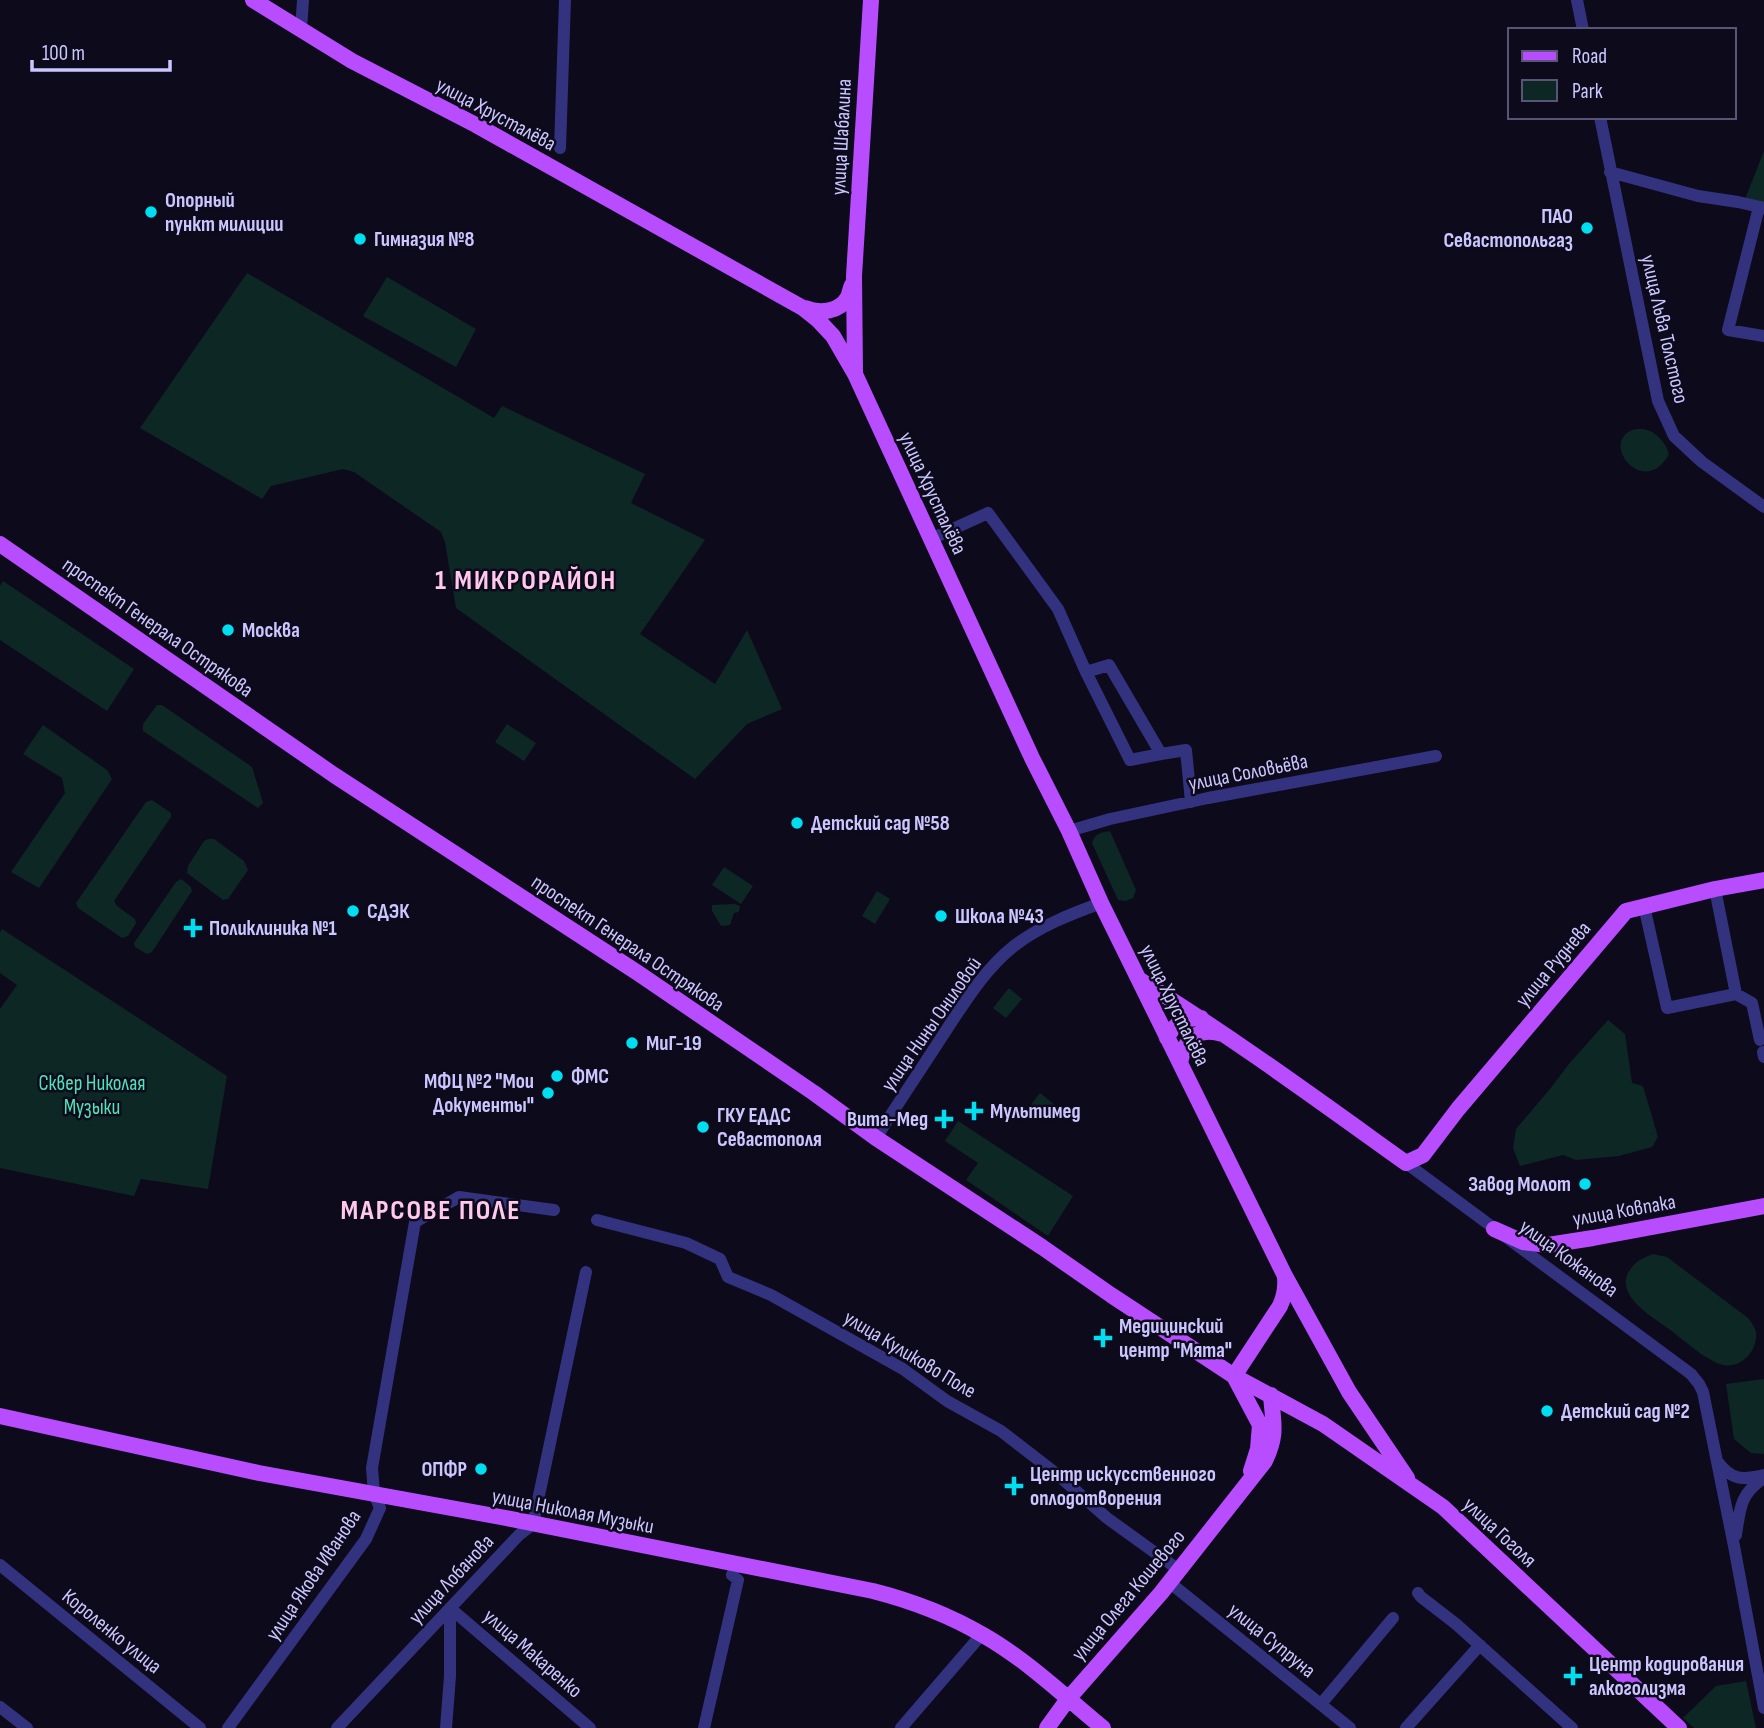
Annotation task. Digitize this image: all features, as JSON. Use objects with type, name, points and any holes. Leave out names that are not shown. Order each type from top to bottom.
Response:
[{"type":"main road","name":"улица Хрусталёва","points":[[253,0],[352,61],[476,125],[803,307],[833,336],[855,374],[1101,903],[1284,1274],[1349,1392],[1407,1477],[1419,1490]]},
{"type":"main road","name":"улица Шабалина","points":[[855,374],[854,276],[871,0]]},
{"type":"main road","name":"улица Шабалина","points":[[803,307],[821,312],[837,308],[848,299],[854,276]]},
{"type":"main road","name":"улица Шабалина","points":[[833,336],[843,328],[853,305]]},
{"type":"main road","name":"проспект Генерала Острякова","points":[[0,544],[334,775],[638,973],[876,1138],[1234,1376],[1271,1395]]},
{"type":"main road","name":"улица Руднева","points":[[1412,1168],[1458,1109],[1626,911],[1764,880]]},
{"type":"main road","name":"улица Кожанова","points":[[1140,980],[1226,1035],[1412,1168]]},
{"type":"main road","points":[[1167,1038],[1171,1029],[1179,1022],[1200,1018]]},
{"type":"main road","points":[[1180,1063],[1182,1050],[1190,1040],[1201,1033],[1214,1031],[1226,1035]]},
{"type":"main road","name":"улица Ковпака","points":[[1494,1229],[1523,1242],[1548,1245],[1764,1206]]},
{"type":"main road","points":[[1284,1274],[1286,1285],[1280,1307],[1234,1376],[1260,1425],[1272,1413],[1294,1408]]},
{"type":"main road","points":[[1247,1354],[1251,1373],[1271,1395]]},
{"type":"main road","name":"улица Олега Кошевого","points":[[1047,1728],[1068,1699],[1174,1576],[1265,1461],[1275,1430],[1271,1395]]},
{"type":"main road","name":"улица Гоголя","points":[[1271,1395],[1323,1424],[1443,1507],[1679,1728]]},
{"type":"main road","name":"улица Николая Музыки","points":[[0,1416],[259,1473],[533,1524],[902,1598],[982,1634],[1031,1668],[1102,1728]]},
{"type":"main road","name":"улица Олега Кошевого","points":[[1243,1489],[1258,1449],[1260,1425]]},
{"type":"street","points":[[301,30],[303,0]]},
{"type":"street","points":[[560,148],[565,0]]},
{"type":"street","points":[[1577,0],[1583,28]]},
{"type":"street","name":"улица Льва Толстого","points":[[1600,119],[1658,401],[1674,436],[1702,462],[1764,507]]},
{"type":"street","points":[[1610,172],[1698,196],[1761,208],[1728,330],[1764,336]]},
{"type":"street","points":[[930,539],[988,513],[1058,609],[1130,760],[1186,750],[1192,802]]},
{"type":"street","points":[[1086,672],[1109,665],[1161,754]]},
{"type":"street","name":"улица Соловьёва","points":[[1069,831],[1110,819],[1192,802],[1436,756]]},
{"type":"street","points":[[1715,889],[1736,993]]},
{"type":"street","name":"улица Нины Ониловой","points":[[876,1138],[967,998],[996,964],[1030,934],[1101,903]]},
{"type":"street","points":[[1644,906],[1667,1008],[1736,993],[1752,1003],[1762,1050]]},
{"type":"street","name":"улица Кожанова","points":[[1412,1168],[1692,1374],[1699,1384],[1703,1392],[1734,1546],[1764,1708]]},
{"type":"street","name":"улица Якова Иванова","points":[[228,1728],[366,1539],[380,1508],[373,1493],[372,1468],[415,1222],[459,1197],[554,1210]]},
{"type":"street","name":"улица Куликово Поле","points":[[597,1220],[686,1243],[720,1259],[728,1277],[771,1296],[903,1369],[947,1401],[1001,1431],[1058,1475],[1174,1576]]},
{"type":"street","points":[[533,1524],[586,1272]]},
{"type":"street","points":[[1715,1458],[1729,1474],[1740,1479],[1764,1477]]},
{"type":"street","points":[[1734,1546],[1743,1499],[1750,1488],[1764,1477]]},
{"type":"street","name":"улица Лобанова","points":[[337,1728],[519,1535],[533,1524]]},
{"type":"street","name":"Короленко улица","points":[[0,1565],[200,1728]]},
{"type":"street","points":[[704,1728],[738,1580],[732,1575],[736,1565]]},
{"type":"street","name":"улица Супруна","points":[[1174,1576],[1350,1728]]},
{"type":"street","points":[[1418,1593],[1457,1624],[1572,1728]]},
{"type":"street","points":[[446,1728],[450,1676],[450,1608]]},
{"type":"street","name":"улица Макаренко","points":[[450,1608],[590,1728]]},
{"type":"street","points":[[1321,1704],[1393,1618]]},
{"type":"street","points":[[901,1728],[982,1634]]},
{"type":"street","points":[[1406,1728],[1480,1645]]},
{"type":"street","points":[[0,1707],[27,1728]]},
{"type":"green space","points":[[1764,151],[1764,204],[1745,199]]},
{"type":"green space","points":[[247,273],[494,418],[502,406],[645,474],[631,503],[705,540],[640,634],[715,684],[747,630],[782,709],[747,724],[695,779],[456,608],[441,532],[354,472],[343,469],[271,486],[262,499],[140,428]]},
{"type":"green space","points":[[387,277],[476,329],[456,367],[363,316]]},
{"type":"green space","points":[[1634,429],[1641,429],[1659,437],[1669,454],[1660,466],[1649,471],[1630,465],[1621,448],[1622,438]]},
{"type":"green space","points":[[3,581],[134,669],[107,711],[0,640],[0,586]]},
{"type":"green space","points":[[157,705],[162,705],[252,767],[263,803],[258,808],[143,731],[143,724]]},
{"type":"green space","points":[[507,724],[536,743],[524,761],[495,742]]},
{"type":"green space","points":[[43,725],[107,770],[112,779],[39,888],[11,872],[65,793],[62,778],[23,754]]},
{"type":"green space","points":[[152,800],[171,813],[171,817],[114,901],[135,919],[136,923],[128,936],[122,938],[78,908],[76,903],[146,802]]},
{"type":"green space","points":[[1110,831],[1136,890],[1133,898],[1126,901],[1118,900],[1092,843],[1098,834]]},
{"type":"green space","points":[[208,839],[214,839],[244,861],[248,870],[228,899],[223,900],[187,873],[188,866]]},
{"type":"green space","points":[[724,867],[753,886],[741,904],[712,885]]},
{"type":"green space","points":[[181,879],[192,891],[152,952],[147,954],[135,947],[134,943],[176,882]]},
{"type":"green space","points":[[877,891],[890,899],[875,924],[862,916]]},
{"type":"green space","points":[[712,905],[740,906],[739,912],[734,913],[730,925],[721,926],[712,911]]},
{"type":"green space","name":"Сквер Николая Музыки","points":[[2,929],[227,1076],[208,1189],[141,1179],[134,1196],[0,1168],[0,1009],[17,985],[0,973]]},
{"type":"green space","points":[[1009,988],[1022,999],[1006,1018],[993,1008]]},
{"type":"green space","points":[[1608,1020],[1625,1034],[1632,1083],[1643,1086],[1658,1137],[1652,1147],[1619,1156],[1576,1160],[1563,1155],[1520,1166],[1513,1148],[1516,1129]]},
{"type":"green space","points":[[1040,1093],[1055,1105],[1046,1118],[1030,1106]]},
{"type":"green space","points":[[958,1121],[1073,1196],[1048,1236],[966,1180],[978,1163],[945,1141]]},
{"type":"green space","points":[[1653,1254],[1667,1257],[1748,1318],[1755,1330],[1756,1339],[1747,1357],[1730,1365],[1710,1360],[1632,1299],[1626,1282],[1628,1273],[1639,1261]]},
{"type":"green space","points":[[1764,1379],[1764,1454],[1751,1453],[1734,1439],[1726,1384]]},
{"type":"green space","points":[[1746,1681],[1756,1728],[1694,1728],[1683,1718],[1716,1686]]},
{"type":"place","name":"Опорный пункт милиции","points":[[151,212]]},
{"type":"place","name":"ПАО Севастопольгаз","points":[[1587,228]]},
{"type":"place","name":"Гимназия №8","points":[[360,239]]},
{"type":"place","name":"Москва","points":[[228,630]]},
{"type":"place","name":"Детский сад №58","points":[[797,823]]},
{"type":"place","name":"СДЭК","points":[[353,911]]},
{"type":"place","name":"Школа №43","points":[[941,916]]},
{"type":"place","name":"Поликлиника №1","points":[[193,928]]},
{"type":"place","name":"МиГ-19","points":[[632,1043]]},
{"type":"place","name":"ФМС","points":[[557,1076]]},
{"type":"place","name":"МФЦ №2 \"Мои Документы\"","points":[[548,1093]]},
{"type":"place","name":"Мультимед","points":[[974,1111]]},
{"type":"place","name":"Вита-Мед","points":[[944,1119]]},
{"type":"place","name":"ГКУ ЕДДС Севастополя","points":[[703,1127]]},
{"type":"place","name":"Завод Молот","points":[[1585,1184]]},
{"type":"place","name":"Медицинский центр \"Мята\"","points":[[1103,1338]]},
{"type":"place","name":"Детский сад №2","points":[[1547,1411]]},
{"type":"place","name":"ОПФР","points":[[481,1469]]},
{"type":"place","name":"Центр искусственного оплодотворения","points":[[1014,1486]]},
{"type":"place","name":"Центр кодирования алкоголизма","points":[[1573,1676]]},
{"type":"district","name":"1 МИКРОРАЙОН","points":[[526,579]]},
{"type":"district","name":"МАРСОВЕ ПОЛЕ","points":[[431,1209]]}]
